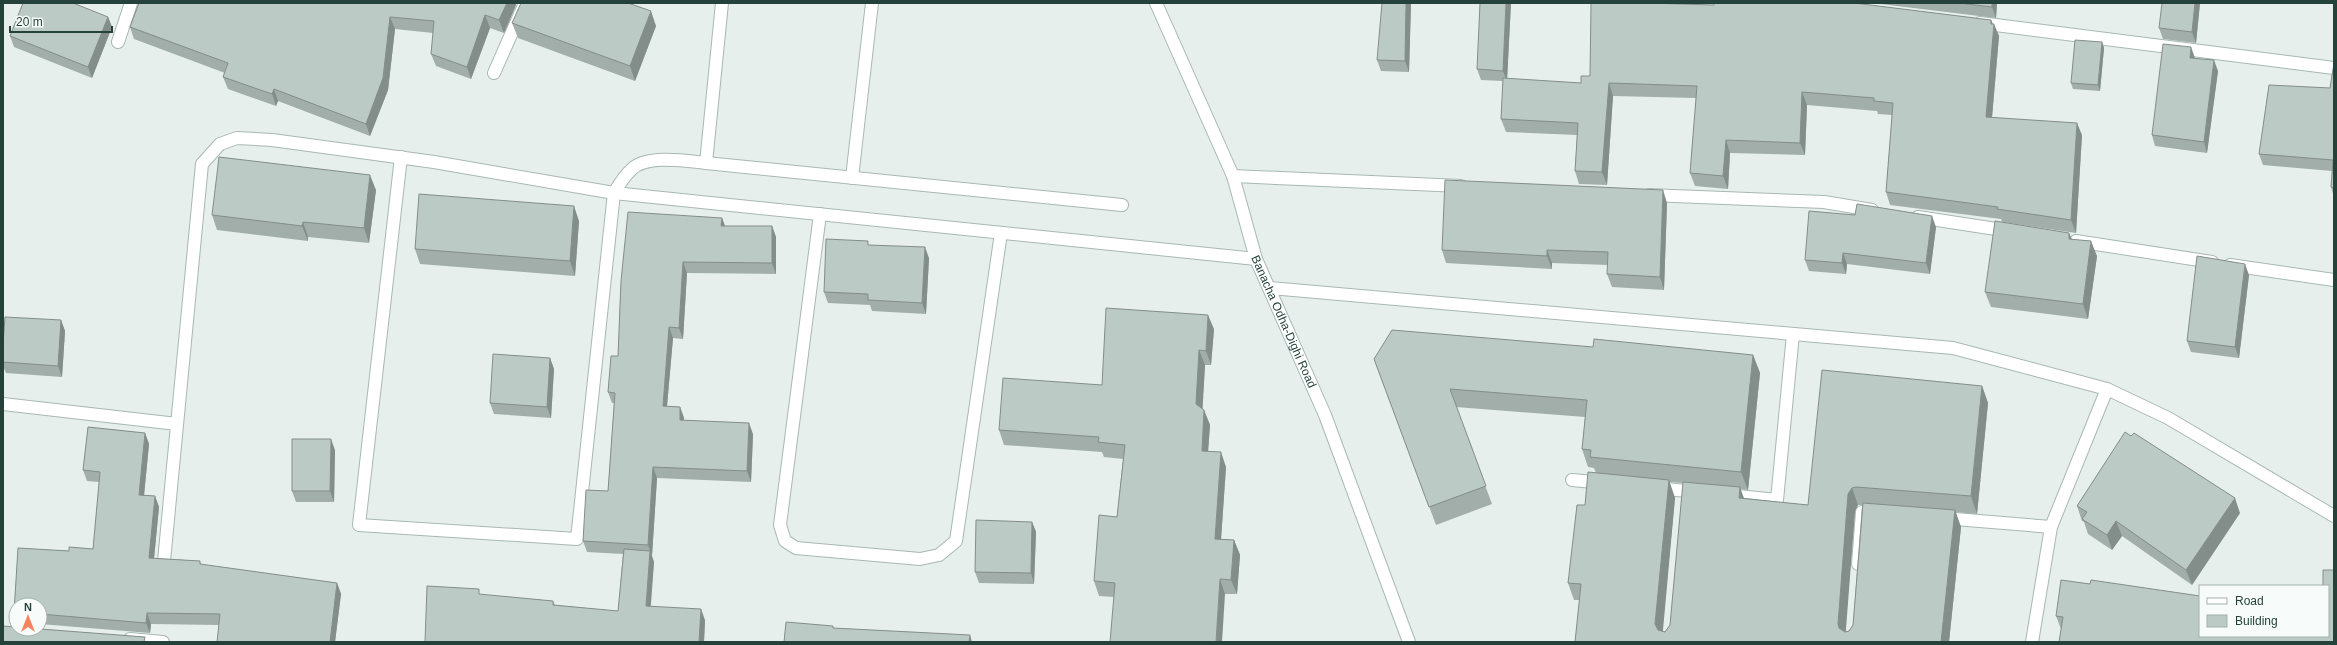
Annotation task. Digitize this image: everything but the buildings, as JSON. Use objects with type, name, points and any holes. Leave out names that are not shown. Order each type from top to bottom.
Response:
[{"type":"street","points":[[118,42],[131,3]]},
{"type":"street","points":[[494,73],[525,3]]},
{"type":"street","points":[[706,163],[722,3]]},
{"type":"street","points":[[852,178],[872,3]]},
{"type":"street","name":"Banacha Odha-Dighi Road","points":[[1156,3],[1233,176],[1256,259],[1270,288],[1324,415],[1409,642]]},
{"type":"street","points":[[1969,22],[2334,68]]},
{"type":"street","points":[[164,561],[202,164],[220,144],[237,138],[272,140],[401,157],[614,193],[1256,259]]},
{"type":"street","points":[[401,157],[359,525],[577,539],[614,193],[631,169],[647,161],[667,160],[706,163],[1122,205]]},
{"type":"street","points":[[1233,176],[1473,187]]},
{"type":"street","points":[[1640,194],[1824,202],[1887,212]]},
{"type":"street","points":[[820,214],[780,525],[785,541],[796,548],[920,559],[938,555],[956,541],[1001,233]]},
{"type":"street","points":[[1903,214],[2020,232]]},
{"type":"street","points":[[2067,240],[2334,280]]},
{"type":"street","points":[[1270,288],[1953,348],[2107,389],[2168,418],[2334,516]]},
{"type":"street","points":[[1644,487],[1777,500],[1793,334]]},
{"type":"street","points":[[2032,642],[2052,527],[2107,389]]},
{"type":"street","points":[[3,404],[177,424]]},
{"type":"street","points":[[1572,480],[1620,485]]},
{"type":"street","points":[[1682,507],[1683,491]]},
{"type":"street","points":[[1857,573],[1862,512],[1893,514]]},
{"type":"street","points":[[1932,517],[2052,527]]},
{"type":"street","points":[[117,638],[163,642]]}]
